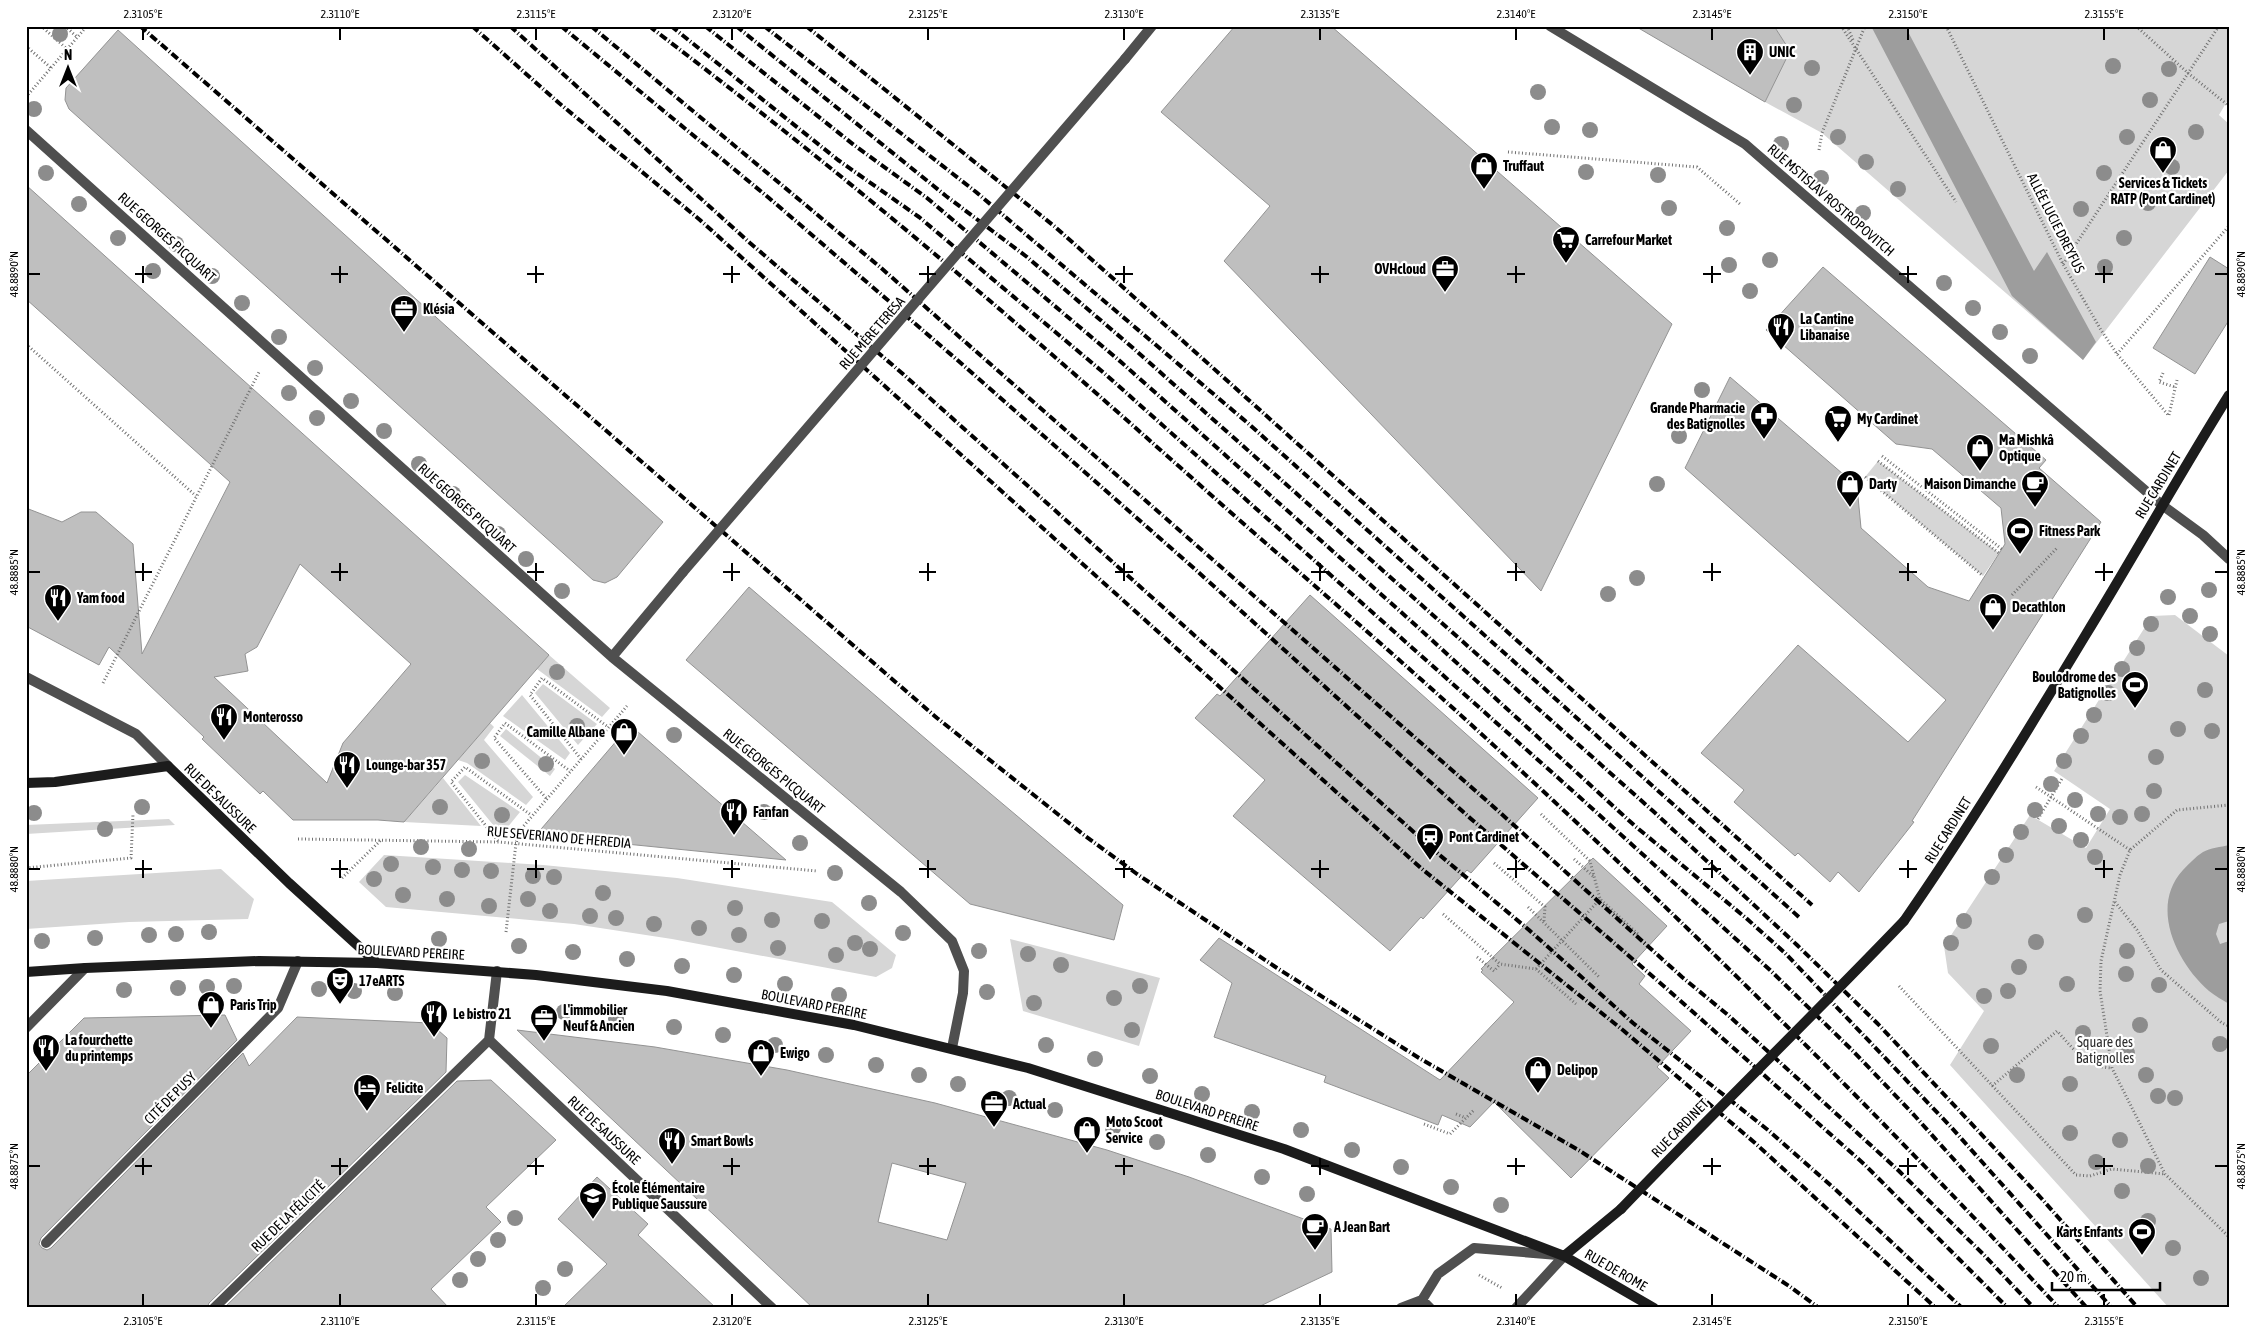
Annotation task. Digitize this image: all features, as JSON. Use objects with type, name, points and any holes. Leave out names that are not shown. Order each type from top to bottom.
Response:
[{"type":"main road","name":"RUE CARDINET","points":[[1564,1256],[1621,1209],[1718,1108],[1904,922],[1942,867],[2085,637],[2229,395]]},
{"type":"main road","points":[[26,783],[55,782],[168,766]]},
{"type":"main road","name":"RUE DE SAUSSURE","points":[[168,766],[288,883],[377,963]]},
{"type":"main road","name":"BOULEVARD PEREIRE","points":[[26,972],[85,968],[298,961],[377,963],[497,971],[667,991],[854,1025],[1028,1068],[1284,1149],[1564,1256]]},
{"type":"main road","name":"RUE DE ROME","points":[[1564,1256],[1654,1308]]},
{"type":"street","name":"RUE MÈRE TERESA","points":[[612,657],[1152,26]]},
{"type":"street","name":"RUE MSTISLAV ROSTROPOVITCH","points":[[1550,26],[1745,144],[2162,505],[2203,535],[2229,559]]},
{"type":"street","name":"RUE GEORGES PICQUART","points":[[26,130],[612,657],[901,892],[952,941],[964,971],[963,993],[952,1048]]},
{"type":"street","name":"RUE DE SAUSSURE","points":[[26,677],[136,734],[168,766]]},
{"type":"street","name":"CITÉ DE PUSY","points":[[46,1243],[278,1008],[298,961]]},
{"type":"street","points":[[26,1028],[85,968]]},
{"type":"street","points":[[489,1040],[497,971]]},
{"type":"street","name":"RUE DE SAUSSURE","points":[[489,1040],[772,1308]]},
{"type":"street","name":"RUE DE LA FÉLICITÉ","points":[[214,1308],[489,1040]]},
{"type":"street","points":[[1401,1308],[1422,1300],[1438,1274],[1474,1248],[1564,1256]]},
{"type":"street","points":[[1516,1308],[1564,1256]]},
{"type":"street","points":[[1422,1300],[1430,1308]]},
{"type":"path","points":[[41,26],[67,49]]},
{"type":"path","points":[[65,26],[77,37]]},
{"type":"path","points":[[26,97],[87,26]]},
{"type":"path","points":[[1841,26],[1956,202]]},
{"type":"path","points":[[1847,26],[1856,47]]},
{"type":"path","points":[[1819,150],[1822,133],[1865,26]]},
{"type":"path","name":"ALLÉE LUCIE DREYFUS","points":[[1946,26],[2063,264],[2101,330],[2117,354],[2169,416],[2175,388]]},
{"type":"path","points":[[2136,26],[2188,73],[2229,106]]},
{"type":"path","points":[[2063,264],[2219,26]]},
{"type":"path","points":[[26,46],[51,68]]},
{"type":"path","points":[[1508,152],[1697,168],[1740,204]]},
{"type":"path","points":[[2117,354],[2229,226]]},
{"type":"path","points":[[26,344],[196,496]]},
{"type":"path","points":[[2163,373],[2159,382],[2175,388],[2177,380]]},
{"type":"path","points":[[103,683],[245,398]]},
{"type":"path","points":[[1882,456],[2002,550]]},
{"type":"path","points":[[1878,461],[1999,553]]},
{"type":"path","points":[[1865,477],[1983,576]]},
{"type":"path","points":[[2012,595],[2058,547]]},
{"type":"path","points":[[581,758],[530,695],[542,678],[608,728]]},
{"type":"path","points":[[506,932],[516,843],[521,829],[626,706]]},
{"type":"path","points":[[546,798],[494,738],[505,724],[570,771]]},
{"type":"path","points":[[499,842],[451,782],[465,768],[531,815]]},
{"type":"path","points":[[2038,819],[2062,777]]},
{"type":"path","points":[[2036,787],[2130,850]]},
{"type":"path","points":[[2229,805],[2177,810],[2130,850],[2120,875],[2100,961],[2100,991],[2112,1068],[2165,1174],[2229,1237]]},
{"type":"path","points":[[26,868],[130,858],[133,814]]},
{"type":"path","points":[[1541,814],[1590,861],[1600,899],[1639,934]]},
{"type":"path","name":"RUE SEVERIANO DE HEREDIA","points":[[298,839],[516,843],[817,871]]},
{"type":"path","points":[[342,878],[381,840]]},
{"type":"path","points":[[1574,859],[1594,878]]},
{"type":"path","points":[[1494,863],[1545,907],[1544,922]]},
{"type":"path","points":[[1536,969],[1600,899]]},
{"type":"path","points":[[2115,902],[2137,930],[2161,970],[2229,1026]]},
{"type":"path","points":[[1528,907],[1599,977]]},
{"type":"path","points":[[1443,914],[1500,964],[1536,969],[1576,1004]]},
{"type":"path","points":[[1478,957],[1494,971],[1500,964]]},
{"type":"path","points":[[1899,986],[2076,1175],[2090,1176],[2112,1169],[2165,1174]]},
{"type":"path","points":[[1992,1086],[2057,1031],[2084,1059],[2098,1068],[2112,1068]]},
{"type":"path","points":[[1424,1124],[1450,1134],[1474,1110]]},
{"type":"path","points":[[1456,1114],[1466,1118]]},
{"type":"path","points":[[1471,1270],[1503,1289]]},
{"type":"green space","points":[[1774,26],[2229,26],[2229,98],[2219,115],[2229,124],[2229,170],[2083,360],[1822,133],[1765,102],[1790,51]]},
{"type":"green space","points":[[1878,461],[1999,553],[1983,576],[1865,477]]},
{"type":"green space","name":"Square des Batignolles","points":[[2175,615],[2229,656],[2229,1308],[2169,1308],[1950,1065],[1984,1011],[1948,973],[1944,946],[2030,815],[2086,848],[2110,809],[2054,771],[2152,616]]},
{"type":"green space","points":[[549,655],[610,708],[602,717],[537,669]]},
{"type":"green space","points":[[543,684],[597,724],[578,745],[535,693]]},
{"type":"green space","points":[[522,695],[570,753],[565,760],[503,716]]},
{"type":"green space","points":[[490,723],[494,727],[484,740],[533,797],[526,805],[467,763],[458,760]]},
{"type":"green space","points":[[506,729],[555,769],[550,776],[500,736]]},
{"type":"green space","points":[[465,775],[520,812],[507,828],[494,826],[458,782]]},
{"type":"green space","points":[[443,778],[481,826],[404,822]]},
{"type":"green space","points":[[169,819],[175,825],[26,834],[26,825]]},
{"type":"green space","points":[[384,855],[543,865],[677,878],[832,902],[896,955],[892,968],[876,977],[672,939],[574,924],[386,907],[359,882]]},
{"type":"green space","points":[[221,869],[254,899],[248,919],[129,922],[26,929],[26,881]]},
{"type":"green space","points":[[1010,939],[1160,978],[1139,1046],[1023,1011]]},
{"type":"shaded area","points":[[1871,26],[1905,26],[2034,271],[2047,252],[2096,342],[2083,360],[2012,296]]},
{"type":"shaded area","points":[[2229,845],[2229,921],[2219,924],[2216,934],[2220,944],[2229,941],[2229,1004],[2209,991],[2197,979],[2178,950],[2171,934],[2168,901],[2173,885],[2183,870],[2195,858],[2203,852]]},
{"type":"building","name":"OVHcloud","points":[[1235,26],[1331,26],[1672,324],[1541,591],[1224,261],[1270,206],[1161,112]]},
{"type":"building","name":"UNIC","points":[[1635,26],[1774,26],[1790,51],[1765,102]]},
{"type":"building","points":[[118,30],[663,522],[617,577],[605,583],[593,580],[69,109],[65,100],[66,88]]},
{"type":"building","points":[[26,185],[549,655],[404,822],[378,820],[293,820],[263,791],[260,794],[202,739],[204,737],[109,647],[99,665],[26,626],[26,508],[62,522],[81,512],[96,512],[133,544],[142,654],[230,482],[26,299]],"holes":[[[300,564],[411,664],[343,743],[327,783],[214,677],[248,671],[245,654],[257,647]]]},
{"type":"building","points":[[2210,257],[2229,269],[2229,320],[2195,374],[2153,348]]},
{"type":"building","points":[[1823,267],[2046,460],[2039,468],[2101,522],[1912,821],[1914,822],[1859,892],[1838,872],[1830,882],[1798,853],[1795,856],[1734,802],[1744,790],[1701,753],[1798,645],[1908,742],[1946,700],[1685,468],[1730,377],[1857,486],[1861,528],[1928,587],[1969,601],[2005,544],[2001,508],[1932,449],[1896,444],[1766,330]]},
{"type":"building","points":[[749,587],[1123,905],[1114,940],[970,904],[686,660]]},
{"type":"building","points":[[1310,595],[1538,798],[1471,873],[1467,870],[1423,919],[1421,917],[1390,951],[1233,816],[1265,780],[1195,718],[1217,694],[1220,696]]},
{"type":"building","points":[[630,725],[690,777],[786,860],[536,835]]},
{"type":"building","points":[[1593,858],[1667,926],[1632,964],[1645,976],[1639,984],[1691,1031],[1657,1067],[1669,1078],[1571,1178],[1494,1102],[1470,1127],[1442,1115],[1438,1125],[1324,1082],[1326,1076],[1214,1037],[1232,983],[1200,960],[1219,938],[1440,1080],[1514,1002],[1481,972],[1483,970],[1481,969]]},
{"type":"building","points":[[225,1015],[237,1040],[41,1238],[39,1244],[42,1248],[47,1250],[51,1248],[243,1053],[249,1066],[297,1017],[430,1023],[447,1038],[446,1072],[209,1303],[207,1308],[26,1308],[26,1076],[84,1018]]},
{"type":"building","points":[[517,1030],[655,1047],[787,1070],[935,1103],[1107,1150],[1189,1177],[1331,1229],[1332,1272],[1256,1308],[813,1308]],"holes":[[[892,1163],[966,1183],[947,1240],[878,1222]]]},
{"type":"building","points":[[491,1080],[556,1140],[486,1207],[501,1222],[431,1289],[449,1308],[224,1308],[457,1081]]},
{"type":"building","points":[[597,1177],[648,1224],[638,1235],[716,1308],[562,1308],[607,1264],[558,1219]]},
{"type":"railway","points":[[140,26],[937,718],[1084,835],[1137,874],[1277,968],[1419,1058],[1580,1151],[1789,1286],[1819,1308]]},
{"type":"railway","points":[[472,26],[559,103],[700,220],[1422,869],[1624,1031],[1755,1143],[1936,1308]]},
{"type":"railway","points":[[510,26],[750,243],[903,374],[1436,852],[1529,930],[1633,1023],[1768,1130],[1836,1190],[1962,1308]]},
{"type":"railway","points":[[561,26],[769,198],[955,358],[1197,571],[1470,818],[1666,988],[1864,1164],[2008,1308]]},
{"type":"railway","points":[[591,26],[880,267],[1486,800],[1682,977],[1728,1015],[1899,1171],[1984,1255],[2034,1308]]},
{"type":"railway","points":[[649,26],[823,162],[981,293],[1447,703],[1656,898],[1793,1032],[2059,1308]]},
{"type":"railway","points":[[671,26],[838,160],[919,217],[1104,373],[1574,792],[1770,970],[1854,1052],[1914,1115],[2087,1308]]},
{"type":"railway","points":[[705,26],[854,145],[927,198],[1121,362],[1411,621],[1635,826],[1746,918],[1785,953],[1951,1127],[2112,1308]]},
{"type":"railway","points":[[736,26],[946,196],[1027,257],[1133,348],[1653,811],[1797,945],[1878,1024],[2042,1199],[2138,1308]]},
{"type":"railway","points":[[764,26],[976,192],[1250,425],[1800,918]]},
{"type":"railway","points":[[806,26],[1054,226],[1812,905]]},
{"type":"place","name":"UNIC","points":[[1750,76]]},
{"type":"place","name":"Services & Tickets RATP (Pont Cardinet)","points":[[2163,174]]},
{"type":"place","name":"Truffaut","points":[[1484,190]]},
{"type":"place","name":"Carrefour Market","points":[[1566,264]]},
{"type":"place","name":"OVHcloud","points":[[1445,293]]},
{"type":"place","name":"Klésia","points":[[404,333]]},
{"type":"place","name":"La Cantine Libanaise","points":[[1781,351]]},
{"type":"place","name":"Grande Pharmacie des Batignolles","points":[[1764,440]]},
{"type":"place","name":"My Cardinet","points":[[1838,443]]},
{"type":"place","name":"Ma Mishkâ Optique","points":[[1980,472]]},
{"type":"place","name":"Darty","points":[[1850,508]]},
{"type":"place","name":"Maison Dimanche","points":[[2035,508]]},
{"type":"place","name":"Fitness Park","points":[[2020,555]]},
{"type":"place","name":"Yam food","points":[[58,622]]},
{"type":"place","name":"Decathlon","points":[[1993,631]]},
{"type":"place","name":"Boulodrome des Batignolles","points":[[2135,709]]},
{"type":"place","name":"Monterosso","points":[[224,741]]},
{"type":"place","name":"Camille Albane","points":[[624,756]]},
{"type":"place","name":"Lounge-bar 357","points":[[347,789]]},
{"type":"place","name":"Fanfan","points":[[734,836]]},
{"type":"place","name":"Pont Cardinet","points":[[1430,861]]},
{"type":"place","name":"17eARTS","points":[[340,1005]]},
{"type":"place","name":"Paris Trip","points":[[211,1029]]},
{"type":"place","name":"Le bistro 21","points":[[434,1038]]},
{"type":"place","name":"L'immobilier Neuf & Ancien","points":[[544,1042]]},
{"type":"place","name":"La fourchette du printemps","points":[[46,1072]]},
{"type":"place","name":"Ewigo","points":[[761,1077]]},
{"type":"place","name":"Delipop","points":[[1538,1094]]},
{"type":"place","name":"Felicite","points":[[367,1112]]},
{"type":"place","name":"Actual","points":[[994,1128]]},
{"type":"place","name":"Moto Scoot Service","points":[[1087,1154]]},
{"type":"place","name":"Smart Bowls","points":[[672,1165]]},
{"type":"place","name":"École Élémentaire Publique Saussure","points":[[593,1220]]},
{"type":"place","name":"A Jean Bart","points":[[1315,1251]]},
{"type":"place","name":"Karts Enfants","points":[[2142,1256]]}]
